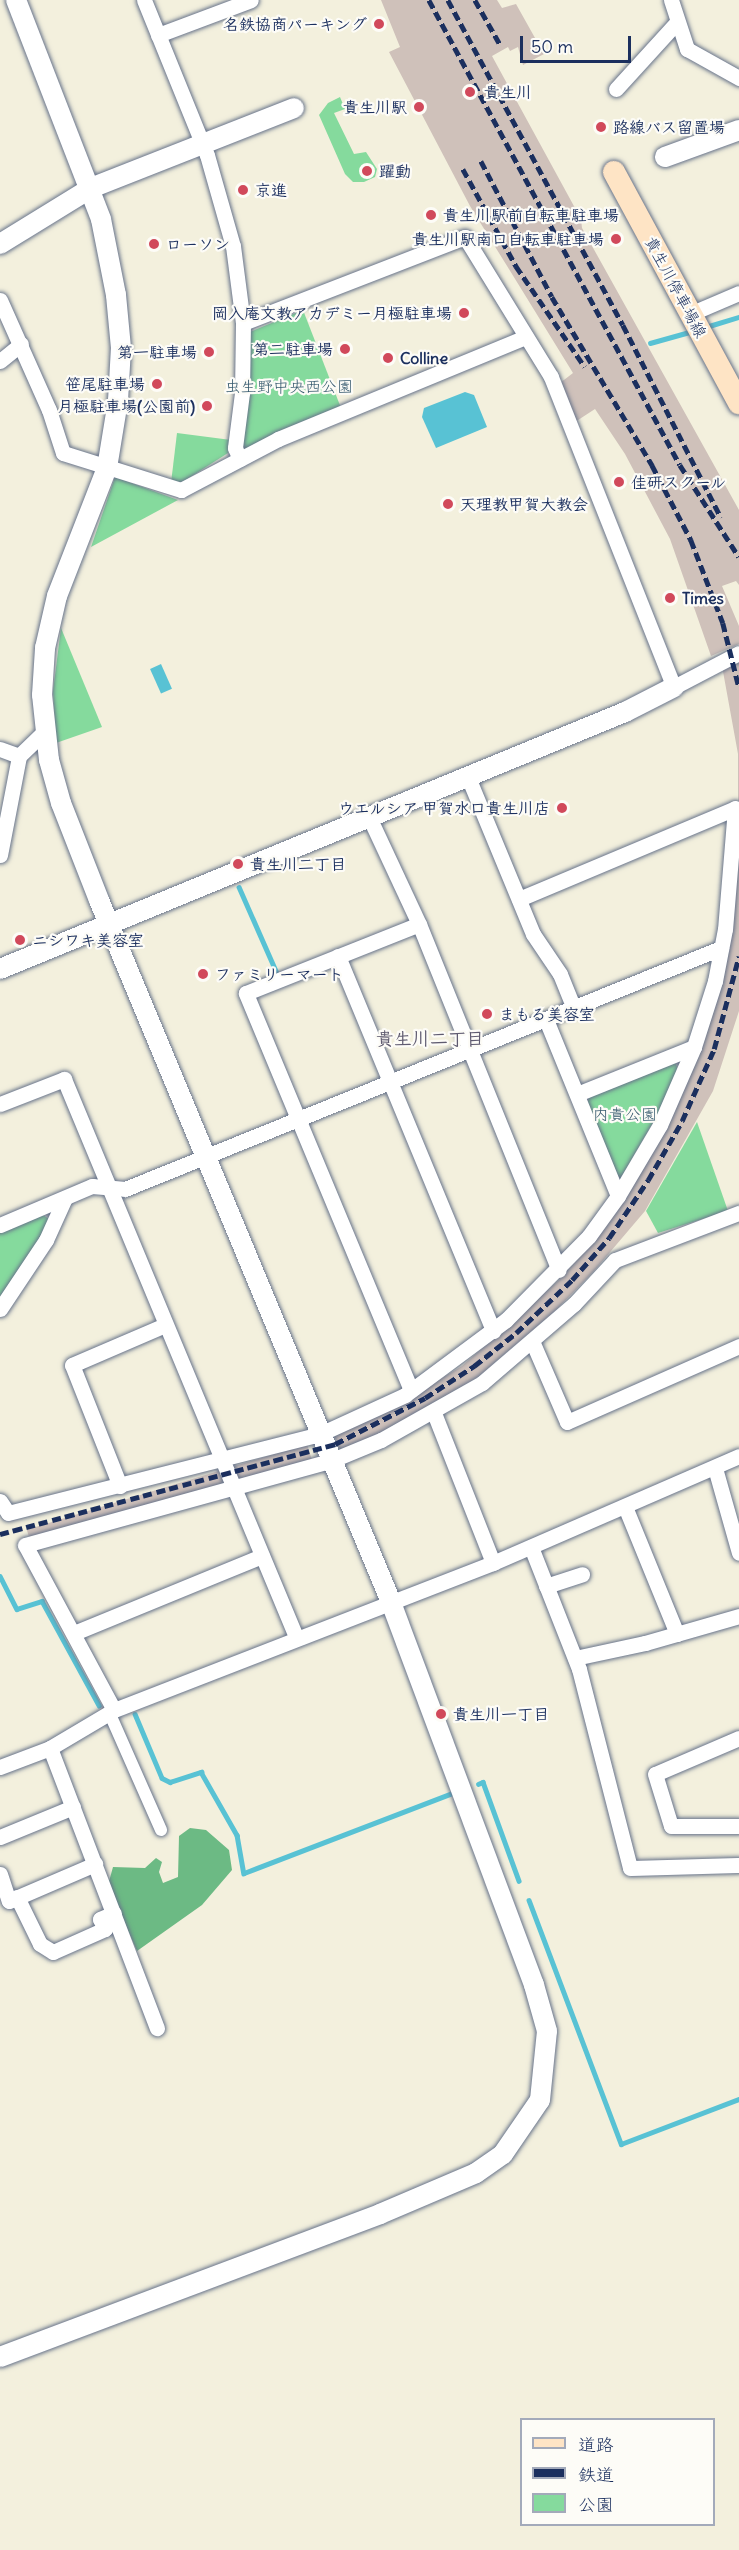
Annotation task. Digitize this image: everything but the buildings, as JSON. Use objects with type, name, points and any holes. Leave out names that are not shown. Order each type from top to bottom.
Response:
[{"type":"main road","name":"貴生川停車場線","points":[[614,172],[739,403]]},
{"type":"street","points":[[0,2357],[380,2214],[476,2173],[503,2154],[540,2100],[547,2031],[534,1985],[391,1602],[204,1157],[161,1043],[109,925],[61,803],[45,731],[43,672],[52,614],[107,468],[118,401],[121,348],[116,295],[104,229],[91,188],[16,0]]},
{"type":"street","points":[[144,0],[202,144],[232,246],[243,323],[242,393],[235,448],[240,459]]},
{"type":"street","points":[[671,0],[676,23],[687,49],[739,78]]},
{"type":"street","points":[[158,35],[246,1]]},
{"type":"street","points":[[616,89],[676,23]]},
{"type":"street","points":[[0,244],[91,188],[294,108]]},
{"type":"street","points":[[665,157],[739,130]]},
{"type":"street","points":[[243,323],[465,237],[554,385],[674,687]]},
{"type":"street","points":[[690,314],[739,293]]},
{"type":"street","points":[[0,300],[21,344],[63,453],[181,490],[240,459],[526,337]]},
{"type":"street","points":[[0,361],[21,344]]},
{"type":"street","points":[[0,969],[370,819],[625,712],[739,653]]},
{"type":"street","points":[[0,855],[19,756],[45,731]]},
{"type":"street","points":[[0,749],[19,756]]},
{"type":"street","points":[[468,777],[533,934],[560,974],[574,1009]]},
{"type":"street","points":[[0,1501],[8,1513],[222,1462],[320,1434],[411,1390],[493,1331],[559,1270],[618,1196],[660,1125],[694,1047],[721,948],[731,883],[735,808],[519,899]]},
{"type":"street","points":[[370,819],[419,924],[559,1270]]},
{"type":"street","points":[[411,1390],[246,993],[419,924]]},
{"type":"street","points":[[0,1225],[92,1186],[124,1189],[297,1119],[391,1084],[471,1049],[721,948]]},
{"type":"street","points":[[338,956],[493,1331]]},
{"type":"street","points":[[546,1020],[618,1196]]},
{"type":"street","points":[[577,1094],[694,1047]]},
{"type":"street","points":[[0,1104],[64,1079],[296,1637]]},
{"type":"street","points":[[0,1309],[46,1240],[65,1198]]},
{"type":"street","points":[[161,1830],[111,1711],[74,1633],[26,1545],[330,1461],[434,1413],[482,1383],[532,1341],[615,1260],[739,1213]]},
{"type":"street","points":[[120,1486],[72,1365],[165,1325]]},
{"type":"street","points":[[532,1341],[567,1422],[739,1346]]},
{"type":"street","points":[[434,1413],[493,1563]]},
{"type":"street","points":[[0,1767],[50,1748],[111,1711],[626,1509],[739,1456]]},
{"type":"street","points":[[715,1468],[739,1552]]},
{"type":"street","points":[[626,1509],[677,1634]]},
{"type":"street","points":[[531,1547],[575,1658],[630,1868],[739,1865]]},
{"type":"street","points":[[74,1633],[262,1557]]},
{"type":"street","points":[[546,1586],[582,1574]]},
{"type":"street","points":[[575,1658],[677,1634],[739,1616]]},
{"type":"street","points":[[739,1738],[655,1774],[671,1826],[739,1826]]},
{"type":"street","points":[[50,1748],[157,2028]]},
{"type":"street","points":[[0,1837],[73,1807]]},
{"type":"street","points":[[0,1874],[9,1900],[95,1864]]},
{"type":"street","points":[[17,1897],[40,1944],[53,1952],[105,1929],[100,1919],[114,1913]]},
{"type":"shaded area","points":[[381,0],[497,0],[502,8],[516,4],[544,54],[523,65],[518,47],[510,51],[508,47],[492,56],[581,219],[582,228],[739,510],[739,585],[736,581],[722,586],[739,626],[739,644],[711,656],[670,539],[625,454],[595,409],[575,422],[560,383],[573,373],[470,206],[389,52],[400,47]]},
{"type":"shaded area","points":[[739,662],[739,1011],[713,1091],[645,1211],[594,1271],[556,1310],[478,1377],[394,1427],[341,1452],[334,1435],[397,1405],[462,1366],[560,1279],[588,1247],[697,1050],[738,815],[738,754],[722,666]]},
{"type":"shaded area","points":[[307,1444],[312,1460],[32,1546],[27,1530]]},
{"type":"green space","points":[[340,97],[345,109],[334,113],[354,154],[366,152],[377,169],[375,177],[364,182],[353,182],[345,174],[319,115],[328,103]]},
{"type":"green space","name":"虫生野中央西公園","points":[[303,310],[341,408],[246,451],[240,447],[250,332]]},
{"type":"green space","points":[[177,433],[231,440],[228,453],[181,483],[171,483]]},
{"type":"green space","points":[[115,477],[178,500],[91,547],[114,480]]},
{"type":"green space","points":[[61,628],[102,727],[56,743],[53,691]]},
{"type":"green space","name":"内貴公園","points":[[675,1062],[678,1069],[662,1107],[619,1181],[587,1102],[591,1095]]},
{"type":"green space","points":[[697,1122],[728,1211],[658,1233],[646,1211]]},
{"type":"green space","points":[[43,1215],[49,1219],[40,1239],[0,1299],[0,1233]]},
{"type":"green space","points":[[190,1828],[206,1830],[229,1850],[232,1870],[202,1905],[137,1951],[108,1885],[113,1867],[145,1868],[156,1858],[162,1862],[159,1872],[163,1883],[178,1877],[179,1836]]},
{"type":"water","points":[[465,392],[474,395],[487,427],[436,448],[422,417],[424,408]]},
{"type":"water","points":[[161,664],[172,689],[161,694],[150,669]]},
{"type":"waterway","points":[[709,326],[739,317]]},
{"type":"waterway","points":[[650,343],[693,331]]},
{"type":"waterway","points":[[239,887],[276,971]]},
{"type":"waterway","points":[[0,1576],[17,1609],[42,1601],[99,1705]]},
{"type":"waterway","points":[[135,1714],[162,1778],[170,1782],[201,1772],[237,1835],[244,1873],[450,1794]]},
{"type":"waterway","points":[[478,1784],[483,1782],[519,1881]]},
{"type":"waterway","points":[[529,1900],[621,2144],[739,2099]]},
{"type":"railway","points":[[429,0],[680,465],[739,557]]},
{"type":"railway","points":[[448,0],[623,325],[721,517]]},
{"type":"railway","points":[[475,0],[501,46]]},
{"type":"railway","points":[[481,161],[552,297],[652,465],[691,540],[723,623],[739,687]]},
{"type":"railway","points":[[463,169],[516,266],[585,367]]},
{"type":"railway","points":[[0,1534],[335,1444],[425,1398],[474,1366],[516,1333],[572,1280],[609,1238],[648,1180],[682,1121],[714,1049],[739,956]]},
{"type":"place","name":"名鉄協商パーキング","points":[[379,24]]},
{"type":"place","name":"貴生川","points":[[470,92]]},
{"type":"place","name":"貴生川駅","points":[[419,107]]},
{"type":"place","name":"路線バス留置場","points":[[601,127]]},
{"type":"place","name":"躍動","points":[[367,171]]},
{"type":"place","name":"京進","points":[[243,190]]},
{"type":"place","name":"貴生川駅前自転車駐車場","points":[[431,215]]},
{"type":"place","name":"貴生川駅南口自転車駐車場","points":[[616,239]]},
{"type":"place","name":"ローソン","points":[[154,244]]},
{"type":"place","name":"岡入庵文教アカデミー月極駐車場","points":[[464,313]]},
{"type":"place","name":"第二駐車場","points":[[345,349]]},
{"type":"place","name":"第一駐車場","points":[[209,352]]},
{"type":"place","name":"Colline","points":[[388,358]]},
{"type":"place","name":"笹尾駐車場","points":[[157,384]]},
{"type":"place","name":"月極駐車場(公園前)","points":[[207,406]]},
{"type":"place","name":"佳研スクール","points":[[619,482]]},
{"type":"place","name":"天理教甲賀大教会","points":[[448,504]]},
{"type":"place","name":"Times","points":[[670,598]]},
{"type":"place","name":"ウエルシア 甲賀水口貴生川店","points":[[562,808]]},
{"type":"place","name":"貴生川二丁目","points":[[238,864]]},
{"type":"place","name":"ニシワキ美容室","points":[[20,940]]},
{"type":"place","name":"ファミリーマート","points":[[203,974]]},
{"type":"place","name":"まもる美容室","points":[[487,1014]]},
{"type":"place","name":"貴生川一丁目","points":[[441,1714]]},
{"type":"district","name":"貴生川二丁目","points":[[430,1039]]}]
